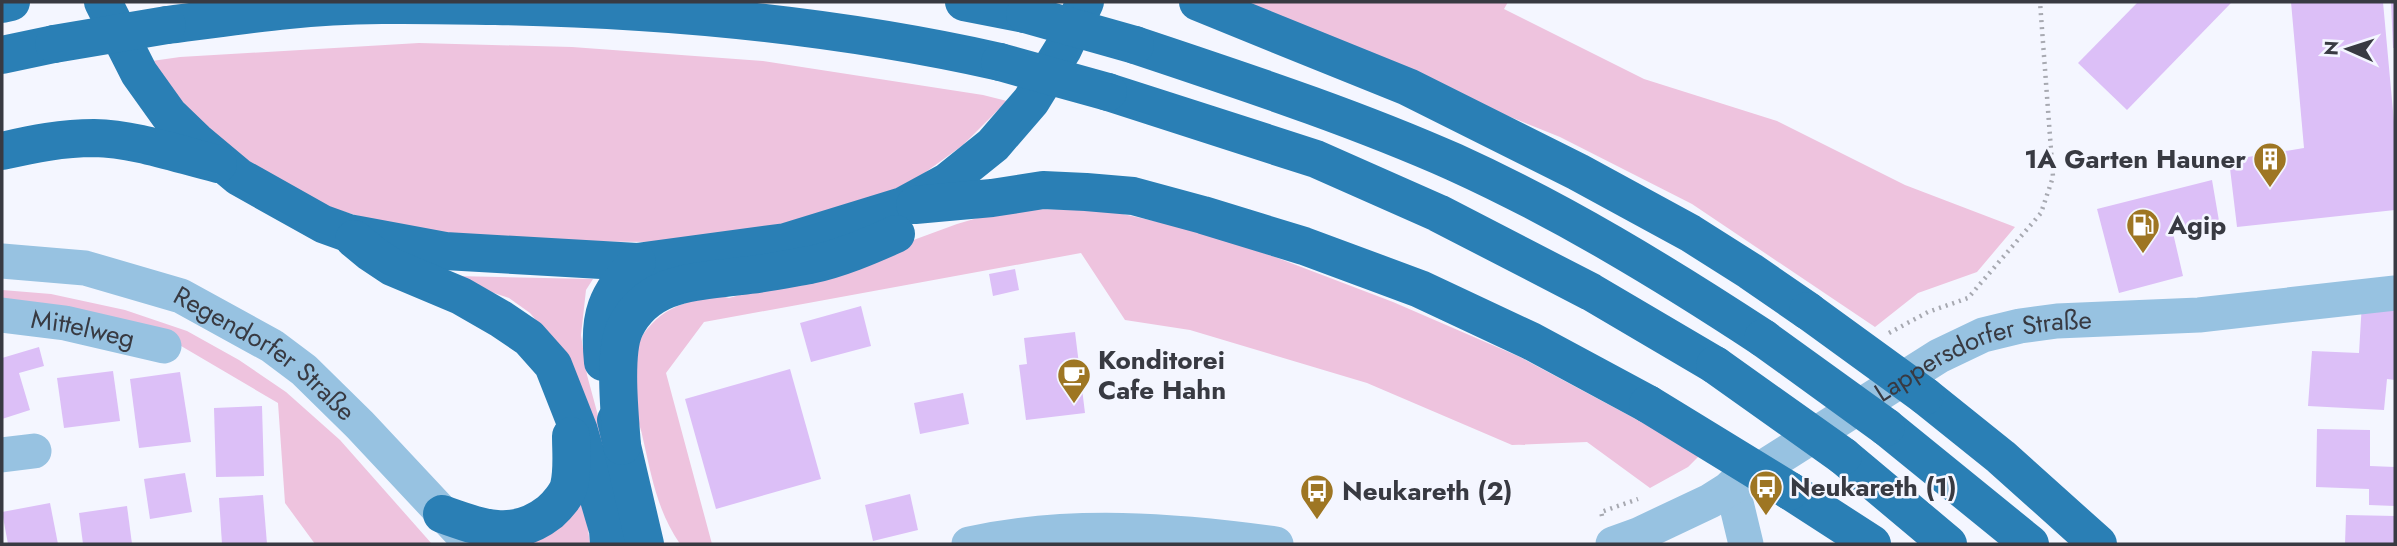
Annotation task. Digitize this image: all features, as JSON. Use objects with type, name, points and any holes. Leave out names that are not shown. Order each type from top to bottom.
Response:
[{"type":"highway","points":[[2,4],[12,2]]},
{"type":"highway","points":[[103,2],[123,44],[169,115],[223,165],[254,188],[303,215],[348,233],[446,251],[637,262],[786,242],[903,206],[947,182],[993,145],[1031,101],[1063,49],[1085,2]]},
{"type":"highway","points":[[964,2],[1025,14],[1135,45],[1335,113],[1455,163],[1573,223],[1670,277],[1763,338],[1886,427],[2030,544]]},
{"type":"highway","points":[[1198,2],[1408,87],[1566,166],[1690,233],[1751,271],[1925,396],[2001,457],[2098,544]]},
{"type":"highway","points":[[2,55],[167,25],[290,9],[414,4],[580,8],[826,30],[941,49],[1000,62],[1108,92],[1316,159],[1438,213],[1591,292],[1715,365],[1843,456],[1948,544]]},
{"type":"highway","points":[[2,150],[55,140],[96,138],[134,143],[223,165]]},
{"type":"highway","points":[[903,206],[992,198],[1043,190],[1133,196],[1304,246],[1420,289],[1531,341],[1648,404],[1872,544]]},
{"type":"highway","points":[[622,446],[618,385],[624,330],[638,309],[654,295],[687,282],[814,264],[992,198]]},
{"type":"highway","points":[[348,233],[392,267],[461,296],[529,338],[553,365],[583,444],[608,530],[609,544]]},
{"type":"highway","points":[[637,262],[617,285],[605,309],[600,335],[604,370],[645,544]]},
{"type":"highway","points":[[442,514],[481,528],[506,530],[523,528],[555,508],[569,488],[572,461],[565,393]]},
{"type":"street","name":"Regendorfer Straße","points":[[2,261],[85,268],[181,296],[272,346],[304,370],[342,407],[442,514],[474,544]]},
{"type":"street","name":"Lappersdorfer Straße","points":[[1624,537],[1710,501],[1939,356],[1983,335],[2057,321],[2199,315],[2395,293]]},
{"type":"street","name":"Mittelweg","points":[[2,315],[65,323],[164,346]]},
{"type":"street","points":[[1732,485],[1746,544]]},
{"type":"street","points":[[969,544],[1016,537],[1106,530],[1276,544]]},
{"type":"path","points":[[1882,338],[1928,312],[1968,298],[2041,213],[2053,177],[2040,2]]},
{"type":"path","points":[[1624,537],[1601,512],[1643,498]]},
{"type":"shaded area","points":[[1224,2],[1508,2],[1504,9],[1644,79],[1777,121],[1905,185],[2015,227],[1977,272],[1918,293],[1875,327],[1692,204],[1560,137]]},
{"type":"shaded area","points":[[419,43],[572,47],[763,61],[1007,101],[963,145],[923,174],[877,199],[819,219],[658,242],[537,241],[435,234],[386,224],[328,207],[239,156],[188,110],[152,61],[180,57]]},
{"type":"shaded area","points":[[1030,209],[1105,210],[1199,231],[1275,257],[1393,302],[1520,357],[1701,454],[1688,467],[1650,488],[1587,442],[1512,445],[1367,383],[1190,330],[1125,320],[1081,253],[704,322],[666,373],[712,544],[680,544],[656,493],[629,387],[631,360],[642,336],[650,326],[671,309],[701,297],[716,295],[729,298],[840,267],[957,224],[991,214]]},
{"type":"shaded area","points":[[456,276],[593,279],[586,290],[581,335],[587,375],[629,530],[557,345],[530,313],[509,298],[467,284]]},
{"type":"shaded area","points":[[2,290],[51,294],[125,310],[187,331],[239,360],[286,392],[340,440],[432,544],[315,544],[285,503],[278,403],[176,343],[2,304]]},
{"type":"shaded area","points":[[579,499],[585,508],[590,544],[528,544]]},
{"type":"building","points":[[2138,2],[2232,2],[2127,110],[2078,63]]},
{"type":"building","points":[[2291,2],[2383,2],[2395,133],[2395,210],[2237,227],[2229,160],[2304,148]]},
{"type":"building","points":[[2391,2],[2395,2],[2395,48],[2393,48]]},
{"type":"building","name":"Agip","points":[[2212,180],[2219,221],[2173,233],[2183,276],[2119,293],[2097,209]]},
{"type":"building","points":[[1015,269],[1019,290],[993,296],[989,274]]},
{"type":"building","points":[[2362,302],[2395,304],[2395,380],[2387,379],[2384,410],[2308,406],[2312,351],[2359,353]]},
{"type":"building","points":[[861,306],[871,346],[811,362],[800,323]]},
{"type":"building","points":[[1075,332],[1085,413],[1026,420],[1019,365],[1027,364],[1024,338]]},
{"type":"building","points":[[39,347],[44,366],[19,373],[30,410],[2,419],[2,358]]},
{"type":"building","points":[[790,369],[821,479],[716,509],[685,399]]},
{"type":"building","points":[[113,371],[120,421],[64,428],[57,378]]},
{"type":"building","points":[[180,372],[191,442],[139,448],[130,379]]},
{"type":"building","points":[[963,393],[969,424],[920,434],[914,403]]},
{"type":"building","points":[[262,406],[264,476],[216,477],[214,408]]},
{"type":"building","points":[[2317,429],[2370,430],[2370,466],[2395,467],[2395,506],[2369,505],[2369,489],[2316,487]]},
{"type":"building","points":[[185,473],[192,512],[150,519],[144,479]]},
{"type":"building","points":[[910,494],[918,530],[873,541],[865,505]]},
{"type":"building","points":[[263,495],[267,544],[222,544],[219,498]]},
{"type":"building","points":[[50,503],[58,544],[8,544],[2,512]]},
{"type":"building","points":[[127,506],[132,544],[83,544],[79,513]]},
{"type":"building","points":[[2346,515],[2395,516],[2395,544],[2345,544]]},
{"type":"place","name":"1A Garten Hauner","points":[[2270,189]]},
{"type":"place","name":"Agip","points":[[2143,255]]},
{"type":"place","name":"Konditorei Cafe Hahn","points":[[1074,405]]},
{"type":"place","name":"Neukareth (1)","points":[[1766,517]]},
{"type":"place","name":"Neukareth (2)","points":[[1317,521]]}]
